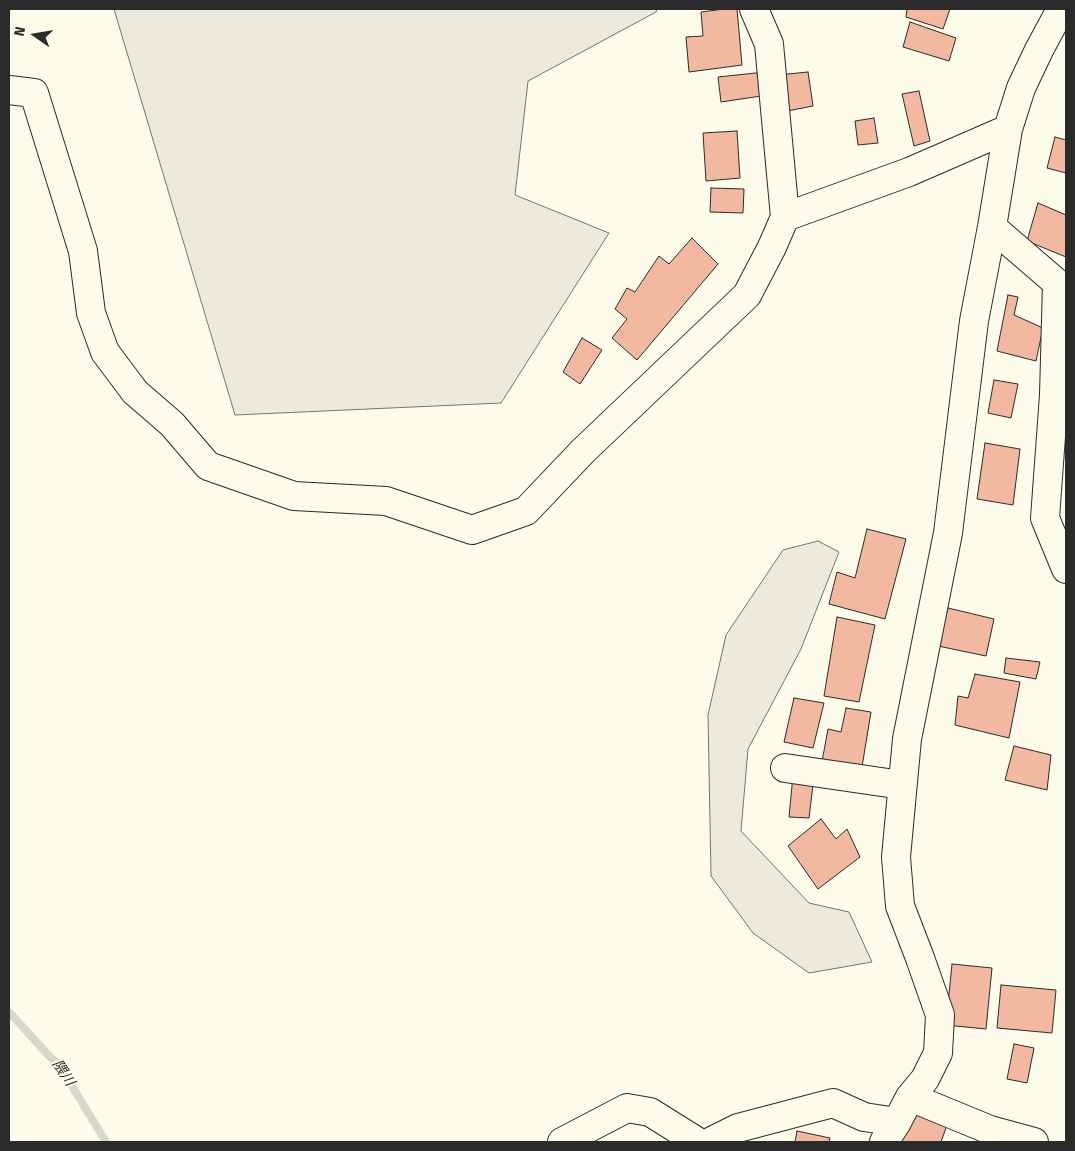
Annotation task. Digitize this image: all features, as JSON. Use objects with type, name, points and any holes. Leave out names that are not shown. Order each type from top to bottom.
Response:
[{"type":"street","points":[[9,90],[34,93],[84,251],[92,313],[105,352],[135,392],[172,424],[208,466],[294,496],[386,501],[472,530],[526,511],[583,450],[747,295],[772,248],[785,217],[769,44],[754,9]]},
{"type":"street","points":[[710,1142],[738,1128],[833,1103],[891,1132],[910,1097],[925,1079],[938,1053],[940,1015],[900,906],[896,857],[907,739],[948,533],[974,321],[992,228],[1008,129],[1021,88],[1061,9]]},
{"type":"street","points":[[785,217],[909,172],[1008,129]]},
{"type":"street","points":[[992,228],[1057,283],[1054,395],[1045,518],[1066,570]]},
{"type":"street","points":[[785,768],[902,785]]},
{"type":"street","points":[[910,1097],[990,1130],[1034,1142]]},
{"type":"street","points":[[562,1142],[626,1108],[650,1112],[698,1142]]},
{"type":"shaded area","points":[[114,9],[657,9],[656,12],[528,81],[515,195],[609,233],[501,403],[235,415]]},
{"type":"shaded area","points":[[818,541],[839,552],[801,649],[748,749],[741,831],[809,903],[849,912],[872,962],[809,973],[753,933],[711,876],[708,715],[726,635],[783,550]]},
{"type":"building","points":[[737,9],[742,65],[689,72],[686,37],[703,36],[701,12]]},
{"type":"building","points":[[907,9],[950,9],[943,29],[906,17]]},
{"type":"building","points":[[910,22],[956,38],[949,61],[903,47]]},
{"type":"building","points":[[765,72],[768,95],[721,102],[718,77]]},
{"type":"building","points":[[808,72],[813,106],[782,112],[778,75]]},
{"type":"building","points":[[919,91],[930,141],[914,146],[902,94]]},
{"type":"building","points":[[874,118],[878,143],[858,145],[855,121]]},
{"type":"building","points":[[737,131],[740,178],[706,181],[703,133]]},
{"type":"building","points":[[1055,137],[1066,140],[1066,173],[1047,168]]},
{"type":"building","points":[[711,188],[744,189],[743,213],[710,212]]},
{"type":"building","points":[[1038,203],[1066,215],[1066,257],[1027,241]]},
{"type":"building","points":[[692,238],[718,264],[637,360],[612,338],[627,319],[615,309],[627,288],[635,292],[659,256],[669,264]]},
{"type":"building","points":[[1008,295],[1018,297],[1014,315],[1043,328],[1036,361],[997,351]]},
{"type":"building","points":[[582,338],[602,350],[580,384],[563,372]]},
{"type":"building","points":[[994,380],[1018,384],[1011,418],[988,413]]},
{"type":"building","points":[[985,443],[1020,449],[1013,505],[977,499]]},
{"type":"building","points":[[867,529],[906,539],[885,619],[829,604],[837,572],[855,578]]},
{"type":"building","points":[[948,608],[994,619],[986,656],[938,646]]},
{"type":"building","points":[[837,617],[875,625],[859,702],[824,696]]},
{"type":"building","points":[[1006,658],[1040,662],[1036,679],[1004,673]]},
{"type":"building","points":[[975,674],[1020,682],[1009,738],[955,725],[958,696],[968,698]]},
{"type":"building","points":[[794,698],[824,703],[813,748],[784,742]]},
{"type":"building","points":[[846,708],[871,712],[861,773],[821,767],[828,729],[841,732]]},
{"type":"building","points":[[1014,746],[1051,755],[1047,790],[1005,780]]},
{"type":"building","points":[[793,775],[814,776],[809,818],[789,817]]},
{"type":"building","points":[[821,819],[836,839],[847,829],[860,857],[818,889],[788,846]]},
{"type":"building","points":[[952,964],[992,968],[986,1029],[946,1025]]},
{"type":"building","points":[[1001,985],[1056,990],[1052,1033],[997,1028]]},
{"type":"building","points":[[1014,1044],[1034,1048],[1027,1083],[1007,1079]]},
{"type":"building","points":[[911,1112],[947,1125],[941,1142],[901,1142]]},
{"type":"building","points":[[797,1131],[830,1138],[829,1142],[795,1142]]},
{"type":"waterway","name":"隈川","points":[[9,1012],[52,1059],[58,1063],[106,1142]]}]
